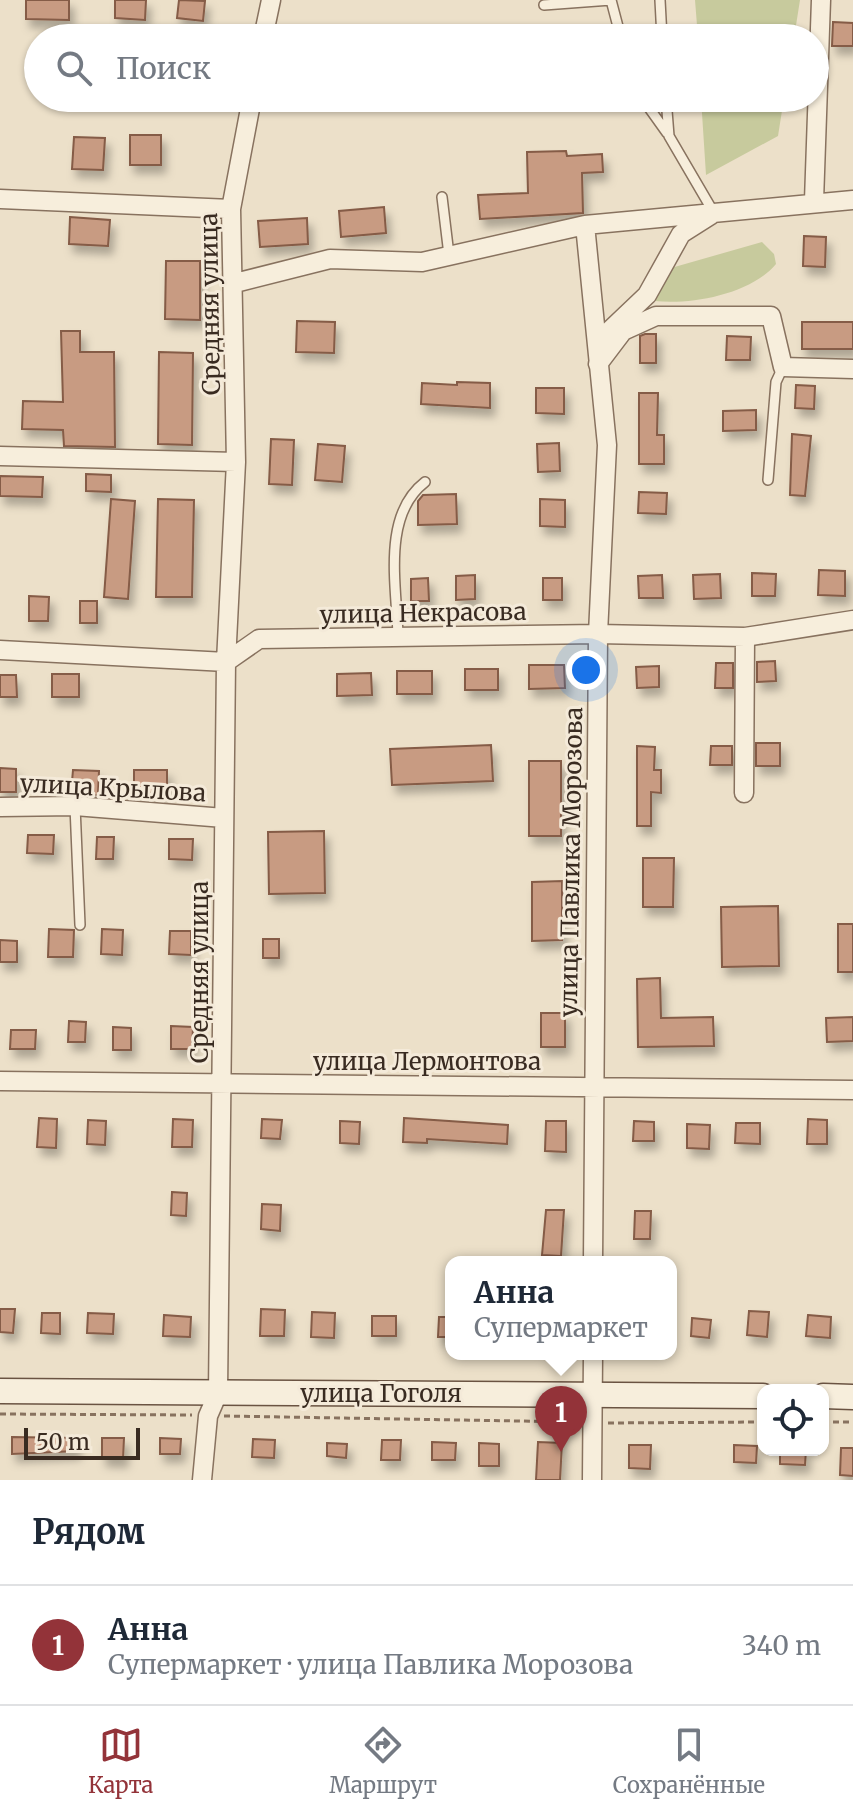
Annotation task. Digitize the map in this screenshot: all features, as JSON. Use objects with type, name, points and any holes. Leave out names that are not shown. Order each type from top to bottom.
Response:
[{"type":"street","points":[[266,24],[271,0]]},
{"type":"street","points":[[820,24],[821,0]]},
{"type":"street","name":"Средняя улица","points":[[202,1480],[208,1416],[218,1393],[226,662],[236,462],[235,283],[231,209],[249,112]]},
{"type":"street","points":[[814,201],[817,112]]},
{"type":"street","points":[[0,199],[231,209]]},
{"type":"street","points":[[235,283],[330,259],[422,262],[585,225],[814,201],[853,200]]},
{"type":"street","points":[[598,364],[606,334],[647,295],[681,234],[714,213]]},
{"type":"street","name":"улица Павлика Морозова","points":[[585,225],[598,364],[605,397],[607,445],[598,634],[593,1256]]},
{"type":"street","points":[[598,364],[623,331],[656,316],[771,316],[783,367],[853,369]]},
{"type":"street","points":[[0,456],[236,462]]},
{"type":"street","name":"улица Некрасова","points":[[226,662],[259,639],[598,634],[745,637],[853,620]]},
{"type":"street","points":[[744,793],[745,637]]},
{"type":"street","points":[[0,650],[226,662]]},
{"type":"street","name":"улица Крылова","points":[[0,807],[75,806],[224,818]]},
{"type":"street","name":"улица Лермонтова","points":[[0,1081],[853,1090]]},
{"type":"street","points":[[592,1480],[593,1360]]},
{"type":"street","name":"улица Гоголя","points":[[0,1391],[757,1396]]},
{"type":"street","points":[[829,1396],[853,1397]]},
{"type":"lane","points":[[544,5],[611,0],[617,24]]},
{"type":"lane","points":[[660,0],[661,24]]},
{"type":"lane","points":[[652,112],[714,213]]},
{"type":"lane","points":[[667,112],[669,136]]},
{"type":"lane","points":[[442,197],[449,255]]},
{"type":"lane","points":[[768,480],[776,382],[783,367]]},
{"type":"lane","points":[[398,637],[399,517],[410,494],[425,482]]},
{"type":"lane","points":[[75,806],[80,925]]},
{"type":"path","points":[[0,1414],[593,1423],[757,1422]]},
{"type":"path","points":[[829,1422],[853,1422]]},
{"type":"green space","points":[[695,0],[800,0],[796,24],[697,24]]},
{"type":"green space","points":[[702,112],[782,112],[778,136],[706,175]]},
{"type":"green space","points":[[762,242],[774,254],[776,264],[752,283],[703,299],[655,301],[658,286],[671,268]]},
{"type":"building","points":[[26,0],[69,0],[69,20],[26,19]]},
{"type":"building","points":[[115,0],[146,0],[145,20],[115,18]]},
{"type":"building","points":[[179,0],[205,1],[203,21],[177,18]]},
{"type":"building","points":[[833,22],[853,23],[853,46],[832,46]]},
{"type":"building","points":[[130,135],[161,135],[161,165],[130,165]]},
{"type":"building","points":[[74,137],[105,138],[103,170],[72,169]]},
{"type":"building","points":[[566,151],[567,156],[602,154],[603,172],[582,173],[583,213],[480,219],[478,195],[528,193],[527,152]]},
{"type":"building","points":[[384,207],[386,233],[341,237],[339,211]]},
{"type":"building","points":[[70,217],[110,220],[108,246],[69,244]]},
{"type":"building","points":[[307,218],[308,244],[260,247],[258,221]]},
{"type":"building","points":[[804,236],[826,237],[825,267],[803,266]]},
{"type":"building","points":[[166,261],[200,261],[200,320],[165,319]]},
{"type":"building","points":[[297,321],[335,322],[334,353],[296,352]]},
{"type":"building","points":[[802,322],[853,322],[853,349],[802,349]]},
{"type":"building","points":[[61,331],[80,331],[80,352],[114,352],[115,447],[64,446],[63,430],[22,429],[23,401],[63,402]]},
{"type":"building","points":[[656,334],[656,363],[640,363],[640,336]]},
{"type":"building","points":[[727,336],[751,337],[750,360],[726,360]]},
{"type":"building","points":[[159,352],[193,353],[192,445],[158,444]]},
{"type":"building","points":[[457,382],[490,383],[490,408],[421,404],[422,383],[457,385]]},
{"type":"building","points":[[796,385],[815,386],[814,409],[795,408]]},
{"type":"building","points":[[536,388],[564,388],[564,414],[536,413]]},
{"type":"building","points":[[639,393],[658,393],[657,435],[664,435],[664,464],[639,464]]},
{"type":"building","points":[[756,410],[756,430],[723,431],[723,411]]},
{"type":"building","points":[[792,434],[811,436],[805,496],[790,495]]},
{"type":"building","points":[[271,439],[294,440],[292,485],[269,484]]},
{"type":"building","points":[[559,443],[560,471],[538,472],[537,444]]},
{"type":"building","points":[[318,444],[345,446],[342,482],[315,480]]},
{"type":"building","points":[[86,474],[111,475],[111,492],[86,491]]},
{"type":"building","points":[[0,476],[43,477],[42,497],[0,496]]},
{"type":"building","points":[[639,492],[667,493],[666,514],[638,513]]},
{"type":"building","points":[[456,494],[457,524],[418,525],[418,501],[423,495]]},
{"type":"building","points":[[111,499],[135,501],[128,599],[104,597]]},
{"type":"building","points":[[158,499],[194,500],[192,597],[156,597]]},
{"type":"building","points":[[540,499],[565,500],[565,527],[540,526]]},
{"type":"building","points":[[819,570],[845,571],[845,596],[818,595]]},
{"type":"building","points":[[752,573],[776,574],[775,596],[752,596]]},
{"type":"building","points":[[720,574],[721,598],[694,599],[693,575]]},
{"type":"building","points":[[475,575],[475,599],[456,600],[456,576]]},
{"type":"building","points":[[662,575],[663,598],[639,598],[638,576]]},
{"type":"building","points":[[428,578],[429,601],[411,601],[411,579]]},
{"type":"building","points":[[543,578],[562,578],[562,600],[543,600]]},
{"type":"building","points":[[29,596],[49,597],[48,621],[29,621]]},
{"type":"building","points":[[80,601],[97,601],[97,623],[80,623]]},
{"type":"building","points":[[775,661],[776,681],[757,682],[757,662]]},
{"type":"building","points":[[716,663],[733,663],[733,688],[715,688]]},
{"type":"building","points":[[529,665],[564,665],[565,688],[529,689]]},
{"type":"building","points":[[659,666],[659,687],[637,688],[636,667]]},
{"type":"building","points":[[465,669],[498,669],[498,690],[465,690]]},
{"type":"building","points":[[397,671],[432,671],[432,694],[397,694]]},
{"type":"building","points":[[371,673],[372,695],[337,696],[337,674]]},
{"type":"building","points":[[52,674],[79,674],[79,697],[52,697]]},
{"type":"building","points":[[0,675],[16,675],[17,697],[0,697]]},
{"type":"building","points":[[756,743],[780,743],[780,766],[756,766]]},
{"type":"building","points":[[491,745],[493,781],[392,785],[390,749]]},
{"type":"building","points":[[637,746],[655,747],[654,770],[661,770],[661,793],[651,792],[651,826],[637,826]]},
{"type":"building","points":[[711,746],[732,746],[732,765],[710,765]]},
{"type":"building","points":[[529,761],[561,761],[561,836],[529,836]]},
{"type":"building","points":[[0,768],[16,769],[16,792],[0,792]]},
{"type":"building","points":[[73,770],[99,771],[98,795],[71,793]]},
{"type":"building","points":[[134,770],[167,770],[167,793],[134,792]]},
{"type":"building","points":[[324,831],[325,893],[269,894],[268,832]]},
{"type":"building","points":[[28,835],[54,835],[53,854],[27,853]]},
{"type":"building","points":[[97,837],[114,837],[113,859],[96,859]]},
{"type":"building","points":[[169,839],[193,839],[192,860],[169,859]]},
{"type":"building","points":[[643,858],[674,858],[673,907],[643,907]]},
{"type":"building","points":[[562,881],[562,940],[532,941],[532,882]]},
{"type":"building","points":[[778,906],[779,966],[722,967],[721,907]]},
{"type":"building","points":[[838,924],[853,924],[853,972],[838,972]]},
{"type":"building","points":[[49,929],[74,930],[73,957],[48,957]]},
{"type":"building","points":[[102,929],[123,930],[122,955],[101,954]]},
{"type":"building","points":[[170,931],[191,931],[191,955],[169,954]]},
{"type":"building","points":[[263,939],[279,939],[279,958],[263,958]]},
{"type":"building","points":[[0,940],[17,941],[17,962],[0,962]]},
{"type":"building","points":[[660,978],[661,1018],[713,1017],[714,1046],[638,1047],[637,979]]},
{"type":"building","points":[[541,1013],[565,1013],[565,1047],[541,1047]]},
{"type":"building","points":[[853,1017],[853,1041],[827,1042],[826,1018]]},
{"type":"building","points":[[69,1021],[86,1022],[85,1042],[68,1042]]},
{"type":"building","points":[[171,1026],[193,1027],[192,1049],[171,1049]]},
{"type":"building","points":[[113,1027],[131,1028],[131,1050],[113,1050]]},
{"type":"building","points":[[11,1030],[36,1030],[35,1049],[10,1049]]},
{"type":"building","points":[[39,1118],[57,1119],[56,1148],[37,1147]]},
{"type":"building","points":[[404,1118],[508,1125],[507,1144],[427,1139],[427,1143],[403,1142]]},
{"type":"building","points":[[173,1119],[193,1120],[192,1147],[172,1147]]},
{"type":"building","points":[[262,1119],[282,1120],[280,1139],[261,1138]]},
{"type":"building","points":[[808,1119],[827,1120],[827,1144],[807,1144]]},
{"type":"building","points":[[88,1120],[106,1121],[105,1145],[87,1144]]},
{"type":"building","points":[[340,1121],[360,1122],[359,1144],[340,1143]]},
{"type":"building","points":[[546,1121],[566,1121],[566,1152],[545,1151]]},
{"type":"building","points":[[634,1121],[654,1122],[654,1141],[633,1141]]},
{"type":"building","points":[[736,1123],[760,1123],[760,1144],[735,1143]]},
{"type":"building","points":[[687,1124],[710,1125],[709,1149],[687,1148]]},
{"type":"building","points":[[172,1192],[187,1193],[186,1216],[171,1215]]},
{"type":"building","points":[[262,1204],[281,1205],[280,1231],[261,1229]]},
{"type":"building","points":[[546,1210],[564,1210],[561,1256],[542,1255]]},
{"type":"building","points":[[635,1211],[651,1211],[650,1239],[634,1239]]},
{"type":"building","points":[[0,1309],[15,1309],[13,1333],[0,1332]]},
{"type":"building","points":[[261,1309],[285,1310],[284,1336],[260,1336]]},
{"type":"building","points":[[749,1311],[769,1312],[767,1337],[747,1335]]},
{"type":"building","points":[[312,1312],[335,1313],[334,1338],[311,1337]]},
{"type":"building","points":[[42,1313],[60,1313],[60,1334],[41,1333]]},
{"type":"building","points":[[88,1313],[114,1314],[113,1334],[87,1333]]},
{"type":"building","points":[[164,1315],[191,1317],[190,1337],[163,1336]]},
{"type":"building","points":[[808,1315],[831,1317],[830,1338],[806,1336]]},
{"type":"building","points":[[372,1316],[396,1316],[396,1336],[372,1336]]},
{"type":"building","points":[[439,1317],[445,1317],[445,1337],[438,1337]]},
{"type":"building","points":[[692,1318],[711,1320],[709,1338],[691,1336]]},
{"type":"building","points":[[12,1437],[76,1438],[76,1451],[12,1454]]},
{"type":"building","points":[[102,1438],[124,1438],[123,1459],[102,1458]]},
{"type":"building","points":[[160,1438],[181,1439],[180,1454],[160,1454]]},
{"type":"building","points":[[253,1439],[275,1440],[274,1458],[252,1457]]},
{"type":"building","points":[[382,1440],[401,1440],[400,1460],[381,1460]]},
{"type":"building","points":[[432,1442],[456,1443],[455,1460],[432,1460]]},
{"type":"building","points":[[538,1442],[562,1443],[560,1480],[536,1480]]},
{"type":"building","points":[[327,1443],[347,1444],[346,1458],[327,1456]]},
{"type":"building","points":[[479,1443],[499,1444],[499,1466],[479,1466]]},
{"type":"building","points":[[629,1445],[651,1445],[650,1469],[629,1468]]},
{"type":"building","points":[[734,1445],[757,1446],[756,1463],[734,1462]]},
{"type":"building","points":[[841,1448],[853,1448],[853,1476],[840,1475]]},
{"type":"building","points":[[780,1456],[806,1456],[805,1465],[780,1464]]},
{"type":"place","name":"Анна","points":[[561,1452]]}]
